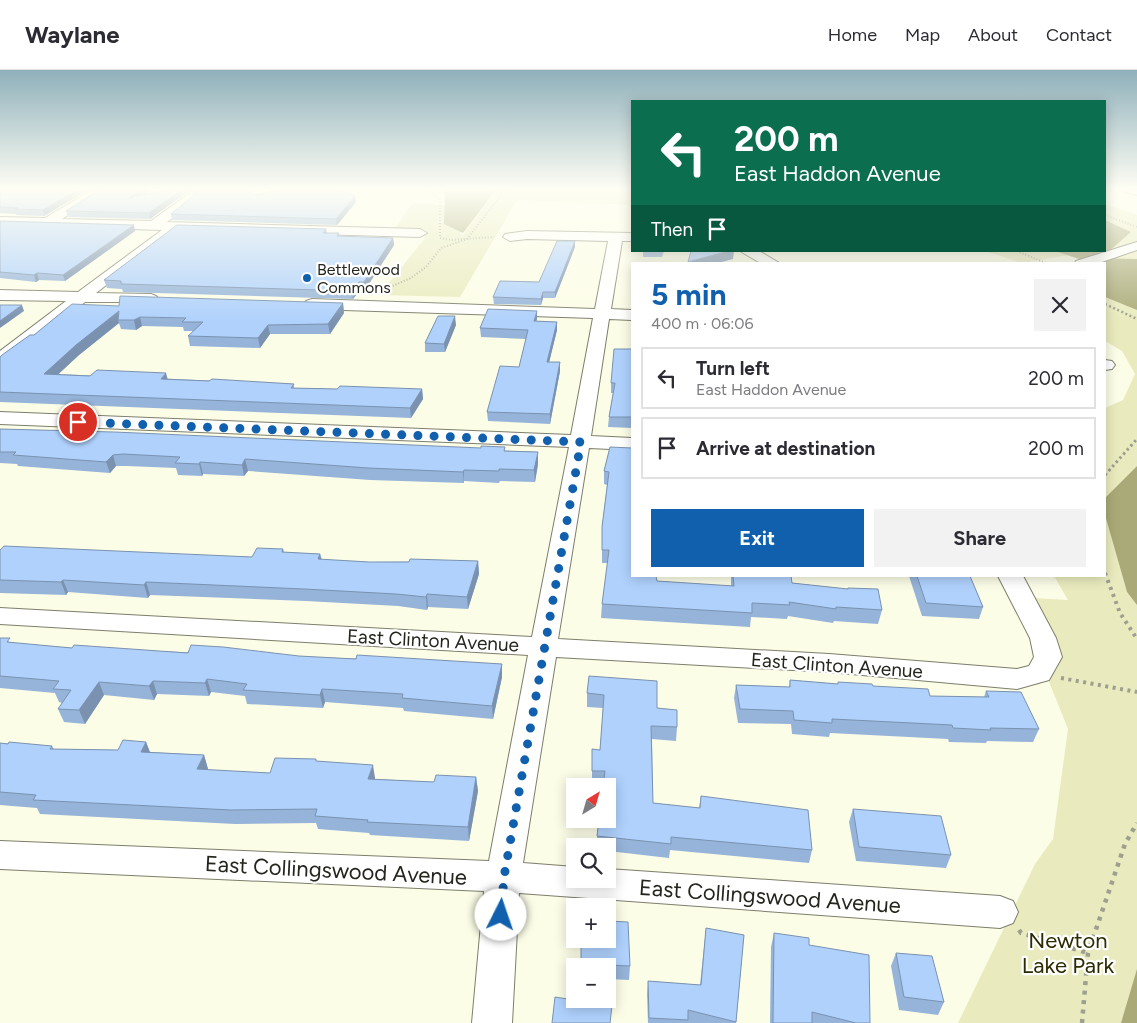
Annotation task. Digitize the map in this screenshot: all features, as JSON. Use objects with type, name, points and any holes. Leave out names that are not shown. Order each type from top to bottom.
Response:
[{"type":"street","points":[[0,359],[82,297],[155,234]]},
{"type":"street","points":[[492,1023],[504,877],[602,314],[624,237],[527,235],[510,237]]},
{"type":"street","points":[[1087,262],[1137,246]]},
{"type":"street","points":[[749,252],[770,262]]},
{"type":"street","points":[[0,294],[170,300]]},
{"type":"street","points":[[298,304],[631,315]]},
{"type":"street","points":[[0,418],[631,444]]},
{"type":"street","points":[[1011,577],[1042,638],[1048,657],[1040,670]]},
{"type":"street","name":"East Clinton Avenue","points":[[0,616],[829,663],[1017,679],[1040,670]]},
{"type":"street","name":"East Collingswood Avenue","points":[[0,855],[504,877],[1000,912]]},
{"type":"path","points":[[440,234],[440,238],[451,240],[510,237]]},
{"type":"path","points":[[367,306],[376,293],[411,278],[426,267],[441,248],[467,239],[471,234]]},
{"type":"path","points":[[1019,252],[1043,262]]},
{"type":"path","points":[[1106,304],[1137,319]]},
{"type":"path","points":[[1106,474],[1137,439]]},
{"type":"path","points":[[1106,576],[1120,613],[1137,639]]},
{"type":"path","points":[[1040,670],[1137,692]]},
{"type":"path","points":[[1082,1023],[1088,953],[1125,844],[1137,823]]},
{"type":"path","points":[[1000,912],[1021,932],[1088,953]]},
{"type":"green space","points":[[390,234],[461,234],[462,236],[497,234],[460,297],[379,295],[426,237]]},
{"type":"green space","points":[[1127,234],[1137,234],[1137,259],[1100,258]]},
{"type":"green space","points":[[988,252],[1058,252],[1069,255],[1028,262],[1019,262]]},
{"type":"green space","points":[[1106,297],[1137,310],[1137,466],[1106,497],[1106,408],[1123,400],[1135,374],[1122,351],[1106,342]]},
{"type":"green space","name":"Newton Lake Park","points":[[1106,518],[1127,592],[1137,604],[1137,1023],[958,1023],[1035,864],[1053,839],[1068,729],[1015,597],[1068,600],[1055,577],[1106,577]]},
{"type":"shaded area","points":[[1106,234],[1128,234],[1101,258],[1137,259],[1137,310],[1106,297],[1106,262],[1088,262],[1058,252],[1106,252]]},
{"type":"shaded area","points":[[1137,466],[1137,605],[1127,592],[1106,518],[1106,497]]},
{"type":"shaded area","points":[[1137,969],[1137,1023],[1121,1023]]},
{"type":"building","points":[[0,234],[121,234],[63,275],[0,272]]},
{"type":"building","points":[[164,234],[338,234],[337,236],[393,238],[364,282],[359,282],[352,291],[121,284],[121,281],[104,280]]},
{"type":"building","points":[[557,241],[575,241],[555,292],[543,292],[541,299],[493,297],[500,281],[539,282]]},
{"type":"building","points":[[691,252],[725,252],[688,262]]},
{"type":"building","points":[[120,296],[343,303],[328,324],[268,325],[258,338],[188,336],[203,322],[182,322],[186,318],[140,317],[134,320],[118,320],[119,311],[76,345],[44,374],[90,376],[97,370],[166,373],[161,379],[209,381],[212,379],[294,384],[291,388],[337,389],[340,386],[422,389],[410,408],[0,392],[0,357],[2,355],[30,335],[34,335],[72,304],[119,306]]},
{"type":"building","points":[[0,305],[22,305],[0,321]]},
{"type":"building","points":[[488,309],[537,311],[534,321],[557,322],[547,362],[560,362],[550,414],[487,412],[500,366],[519,367],[528,330],[480,328]]},
{"type":"building","points":[[438,316],[455,316],[444,344],[425,343]]},
{"type":"building","points":[[614,349],[631,349],[631,417],[609,417],[615,383],[611,383]]},
{"type":"building","points":[[0,429],[114,432],[481,448],[481,446],[505,447],[504,451],[538,452],[534,470],[499,469],[499,471],[464,470],[463,472],[368,468],[245,459],[242,465],[200,462],[199,464],[175,463],[180,457],[123,454],[113,455],[106,462],[13,455],[16,452],[0,452]]},
{"type":"building","points":[[610,447],[631,448],[631,577],[656,577],[657,581],[734,586],[733,577],[791,577],[792,583],[848,589],[878,589],[882,610],[836,607],[836,609],[789,602],[790,605],[752,603],[752,613],[602,604],[609,550],[602,550],[602,527],[609,472],[604,471]]},
{"type":"building","points":[[4,546],[252,557],[257,548],[283,549],[282,552],[320,554],[318,559],[369,562],[409,562],[410,559],[478,561],[467,597],[427,594],[426,597],[146,582],[144,585],[63,580],[61,582],[0,580],[0,550]]},
{"type":"building","points":[[917,577],[970,577],[983,607],[926,603]]},
{"type":"building","points":[[0,638],[10,638],[7,642],[72,648],[74,645],[188,653],[191,645],[299,656],[356,659],[357,655],[502,664],[492,706],[402,698],[403,694],[322,689],[320,695],[243,690],[247,684],[207,679],[205,683],[153,681],[149,686],[99,682],[79,710],[58,709],[71,690],[53,689],[59,681],[0,676]]},
{"type":"building","points":[[589,676],[657,681],[657,708],[677,710],[677,727],[651,726],[653,803],[700,808],[701,796],[808,810],[812,850],[671,837],[671,844],[597,836],[598,828],[616,828],[616,778],[604,778],[605,771],[592,771],[592,749],[600,750],[604,695],[587,693]]},
{"type":"building","points":[[790,680],[928,689],[930,696],[989,697],[986,691],[1021,692],[1039,729],[990,728],[991,730],[953,728],[952,725],[832,719],[832,723],[794,720],[793,711],[740,709],[736,685],[790,687]]},
{"type":"building","points":[[123,740],[146,742],[141,752],[204,755],[197,769],[270,773],[275,758],[316,759],[316,761],[373,765],[368,779],[434,782],[436,775],[476,777],[468,827],[367,822],[368,820],[315,816],[317,809],[231,810],[33,800],[36,795],[0,792],[0,743],[8,744],[9,742],[52,746],[50,749],[118,750]]},
{"type":"building","points":[[853,809],[941,816],[951,855],[859,847]]},
{"type":"building","points":[[616,921],[628,922],[630,966],[616,965],[616,958],[581,958],[581,948],[616,948]]},
{"type":"building","points":[[706,928],[744,935],[736,1022],[688,1010],[688,1020],[649,1018],[648,981],[701,985]]},
{"type":"building","points":[[774,933],[809,938],[809,945],[869,955],[870,1023],[856,1023],[812,1012],[812,1023],[773,1023]]},
{"type":"building","points":[[896,953],[932,956],[944,1002],[904,997]]},
{"type":"building","points":[[555,997],[566,999],[566,1008],[612,1008],[610,1023],[552,1023]]},
{"type":"place","name":"Bettlewood Commons","points":[[307,278]]},
{"type":"route","points":[[78,422],[581,442],[504,877],[501,915]]}]
